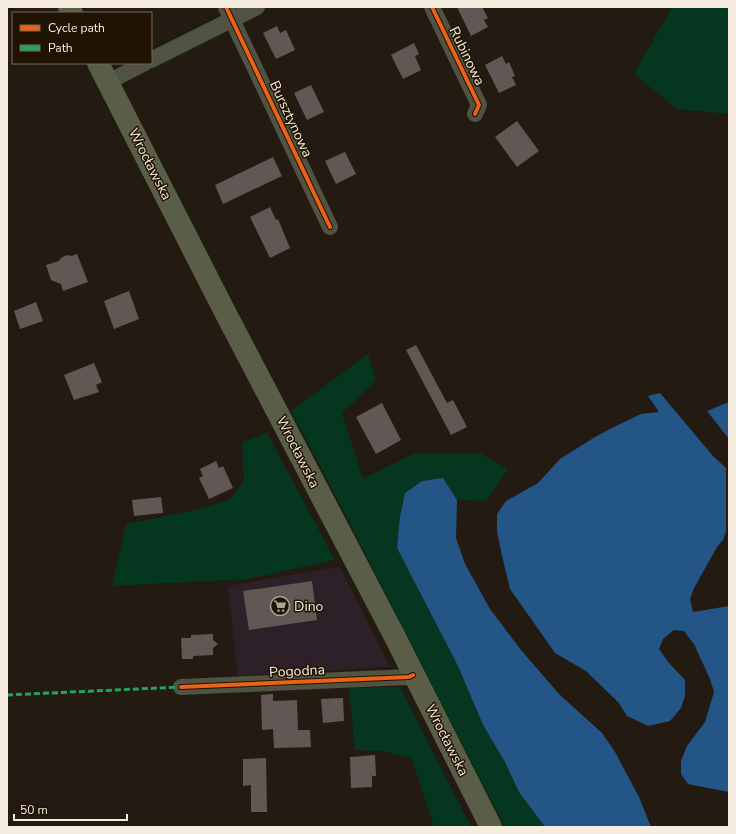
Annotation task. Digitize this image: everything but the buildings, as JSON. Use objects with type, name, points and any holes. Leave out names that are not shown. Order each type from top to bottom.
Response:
[{"type":"main road","name":"Wrocławska","points":[[104,74],[491,827]]},
{"type":"street","points":[[152,59],[229,13],[256,7]]},
{"type":"street","name":"Rubinowa","points":[[432,7],[479,105],[476,114]]},
{"type":"street","name":"Bursztynowa","points":[[229,13],[330,227]]},
{"type":"street","points":[[104,74],[141,64]]},
{"type":"street","name":"Pogodna","points":[[181,687],[409,677],[413,675]]},
{"type":"shaded area","points":[[340,567],[390,667],[238,676],[228,586]]},
{"type":"green space","points":[[672,7],[729,7],[729,114],[677,109],[634,74]]},
{"type":"green space","points":[[368,354],[376,380],[342,413],[363,479],[413,454],[480,453],[508,469],[486,501],[457,500],[443,478],[422,481],[405,493],[458,666],[483,725],[505,762],[519,792],[545,827],[505,827],[291,411]]},
{"type":"green space","points":[[267,433],[335,560],[247,579],[112,586],[126,524],[195,510],[229,500],[244,481],[242,442]]},
{"type":"green space","points":[[400,687],[471,827],[434,827],[412,759],[383,751],[355,750],[349,688]]},
{"type":"water","points":[[660,393],[713,456],[726,468],[726,532],[723,540],[717,547],[694,588],[690,599],[693,612],[729,606],[729,792],[688,784],[681,774],[681,761],[687,746],[705,722],[714,692],[710,679],[694,644],[684,631],[674,630],[663,639],[659,649],[669,663],[685,680],[685,696],[681,708],[670,721],[648,726],[627,716],[619,703],[586,671],[555,653],[510,589],[497,532],[497,514],[506,501],[538,483],[560,459],[595,437],[641,414],[659,412],[648,396]]},
{"type":"water","points":[[729,402],[729,439],[707,411]]},
{"type":"water","points":[[443,478],[457,500],[456,538],[465,564],[490,609],[521,650],[559,694],[602,733],[615,752],[639,797],[651,827],[545,827],[519,792],[505,762],[483,725],[458,666],[397,548],[400,517],[405,493],[422,481]]},
{"type":"marked path","points":[[7,695],[181,687]]},
{"type":"cycle path","points":[[226,7],[330,227]]},
{"type":"cycle path","points":[[432,7],[479,105],[475,114]]},
{"type":"cycle path","points":[[181,687],[409,677],[413,675]]},
{"type":"place","name":"Dino","points":[[280,606]]}]
